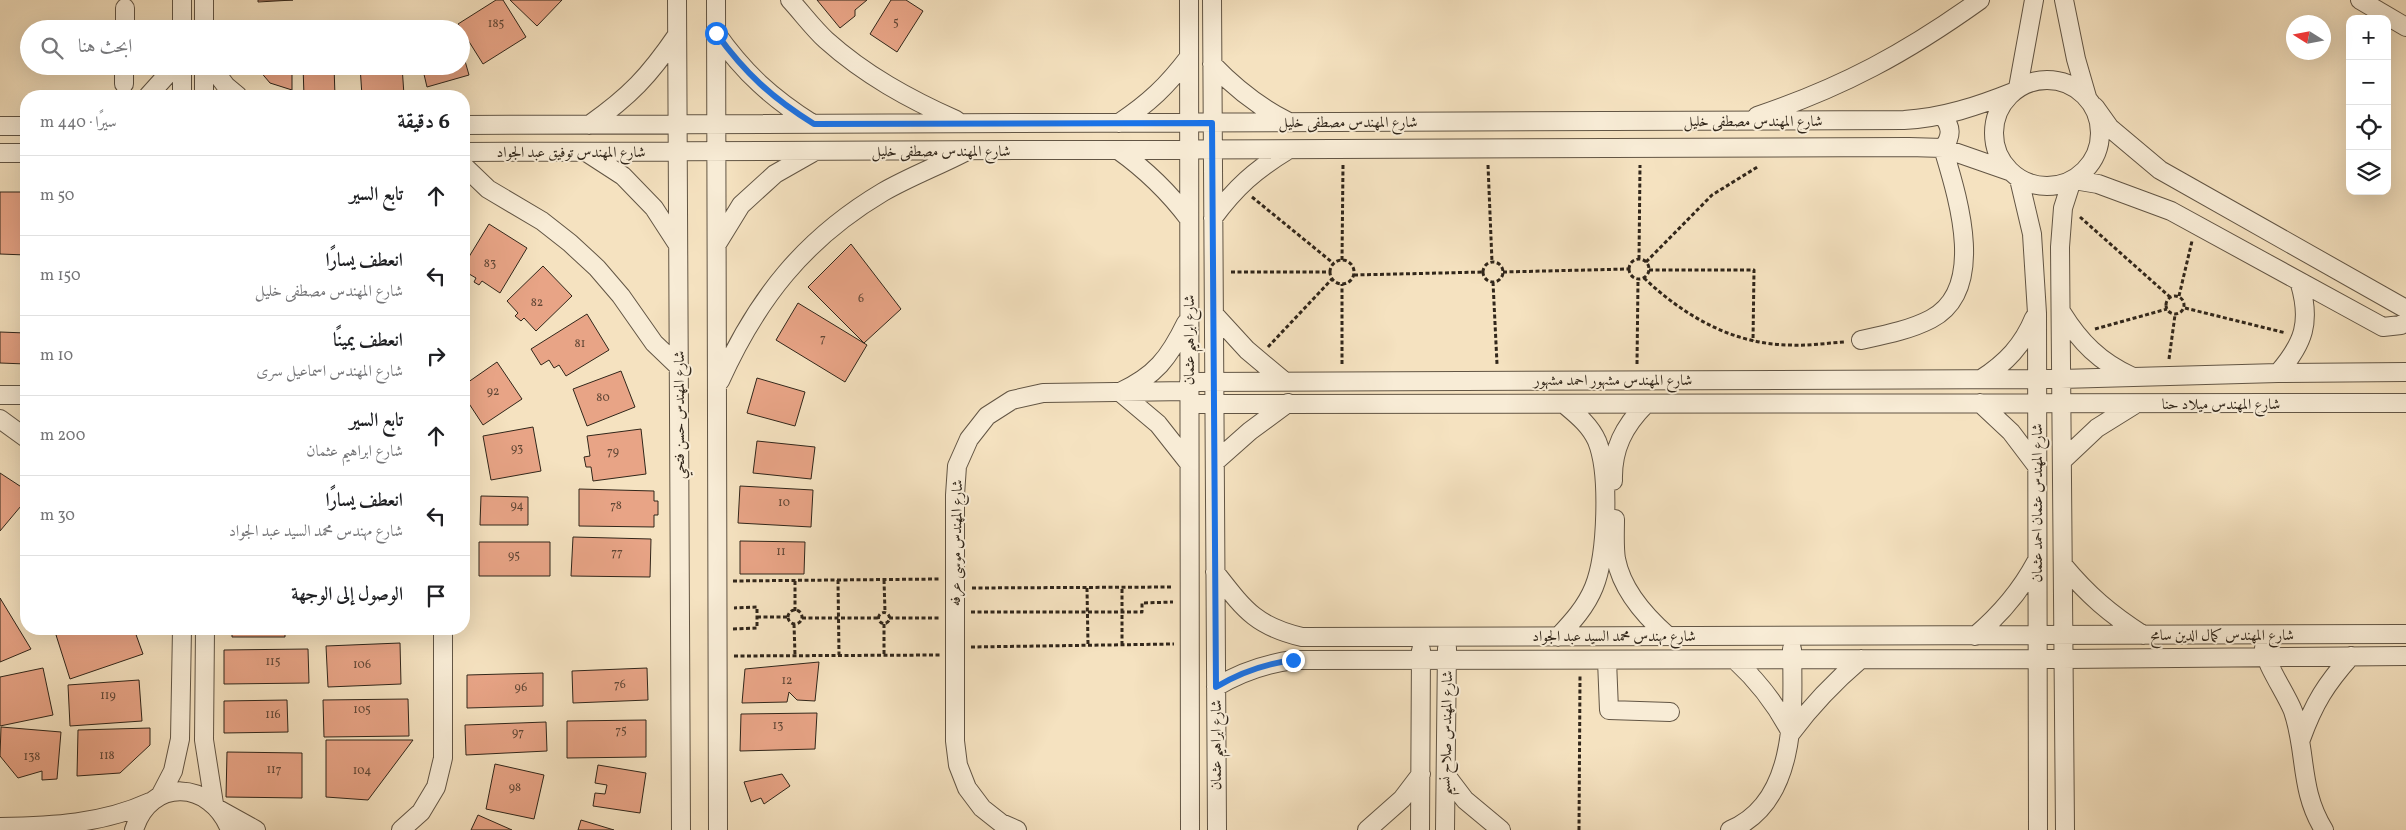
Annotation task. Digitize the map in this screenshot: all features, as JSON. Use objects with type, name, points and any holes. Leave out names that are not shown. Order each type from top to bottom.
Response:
[{"type":"street","points":[[182,0],[182,20]]},
{"type":"street","points":[[204,0],[204,20]]},
{"type":"street","name":"شارع المهندس حسن فتحي","points":[[677,0],[680,827]]},
{"type":"street","points":[[716,0],[720,826]]},
{"type":"street","points":[[790,0],[825,39],[867,73],[914,102],[964,123]]},
{"type":"street","name":"شارع ابراهيم عثمان","points":[[1189,0],[1188,594],[1190,830]]},
{"type":"street","name":"شارع ابراهيم عثمان","points":[[1212,0],[1217,830]]},
{"type":"street","points":[[1743,121],[1808,99],[1870,70],[1929,36],[1980,0]]},
{"type":"street","points":[[2034,0],[2015,90],[1998,112],[1994,137],[1999,156],[2014,175],[2043,187],[2056,186],[2073,180],[2089,167],[2100,144],[2101,132],[2076,58],[2064,0]]},
{"type":"street","points":[[2360,0],[2406,26]]},
{"type":"street","points":[[125,8],[125,20]]},
{"type":"street","points":[[716,33],[736,61],[759,85],[785,106],[814,124]]},
{"type":"street","points":[[589,125],[629,94],[653,70],[677,35]]},
{"type":"street","points":[[1119,123],[1152,100],[1170,83],[1189,57]]},
{"type":"street","points":[[1212,64],[1234,88],[1261,108],[1290,122]]},
{"type":"street","points":[[153,90],[167,75]]},
{"type":"street","points":[[175,75],[180,90]]},
{"type":"street","points":[[204,75],[204,90]]},
{"type":"street","points":[[218,75],[231,90]]},
{"type":"street","points":[[2015,90],[2035,81],[2054,80],[2072,86],[2091,102],[2110,128],[2160,170],[2406,309]]},
{"type":"street","name":"شارع المهندس مصطفى خليل","points":[[678,124],[1904,120],[1942,115],[1990,101],[2015,90]]},
{"type":"street","points":[[1861,340],[1899,331],[1932,318],[1950,301],[1961,285],[1964,264],[1962,227],[1955,188],[1943,148],[1949,141],[1950,132],[1948,122],[1942,115]]},
{"type":"street","name":"شارع المهندس توفيق عبد الجواد","points":[[470,125],[678,124]]},
{"type":"street","points":[[0,126],[20,126]]},
{"type":"street","name":"شارع المهندس مصطفى خليل","points":[[678,152],[1943,148],[2014,175]]},
{"type":"street","points":[[1118,150],[1157,181],[1189,219]]},
{"type":"street","points":[[1213,218],[1239,186],[1260,167],[1289,150]]},
{"type":"street","points":[[717,386],[739,338],[767,294],[801,255],[840,220],[884,192],[967,151]]},
{"type":"street","name":"شارع المهندس توفيق عبد الجواد","points":[[470,152],[678,152]]},
{"type":"street","points":[[585,152],[623,176],[648,201],[678,245]]},
{"type":"street","points":[[717,244],[741,205],[775,174],[814,152]]},
{"type":"street","points":[[0,153],[20,153]]},
{"type":"street","points":[[470,172],[488,189],[542,221],[597,268],[621,296],[654,343],[679,367]]},
{"type":"street","name":"شارع المهندس عثمان احمد عثمان","points":[[2014,175],[2032,234],[2037,313],[2038,830]]},
{"type":"street","points":[[2073,180],[2098,184],[2147,201],[2196,225],[2300,284],[2382,327],[2401,325],[2406,321]]},
{"type":"street","name":"شارع المهندس عثمان احمد عثمان","points":[[2065,830],[2060,232],[2065,203],[2073,180]]},
{"type":"street","points":[[2032,234],[2042,227],[2055,228],[2060,232]]},
{"type":"street","points":[[2278,373],[2293,356],[2302,338],[2306,320],[2305,301],[2300,284]]},
{"type":"street","points":[[1982,378],[2000,367],[2016,351],[2028,333],[2037,313]]},
{"type":"street","points":[[2062,313],[2075,335],[2100,358],[2114,368],[2136,378]]},
{"type":"street","points":[[1214,314],[1257,359],[1284,381]]},
{"type":"street","points":[[1188,319],[1177,343],[1161,364],[1142,382],[1120,392],[1158,424],[1188,462]]},
{"type":"street","name":"شارع المهندس ميلاد حنا","points":[[2037,379],[2406,372]]},
{"type":"street","name":"شارع المهندس مشهور احمد مشهور","points":[[1189,392],[1215,382],[1342,380],[2037,379]]},
{"type":"street","name":"شارع المهندس مشهور احمد مشهور","points":[[1189,392],[1215,404],[2036,403]]},
{"type":"street","name":"شارع المهندس موسى عرفه","points":[[1017,830],[1001,823],[982,808],[967,788],[958,765],[955,741],[955,495],[957,466],[969,439],[987,416],[1012,400],[1043,393],[1189,392]]},
{"type":"street","points":[[0,395],[20,395]]},
{"type":"street","points":[[1215,462],[1250,431],[1288,403]]},
{"type":"street","name":"شارع المهندس ميلاد حنا","points":[[2036,403],[2406,404]]},
{"type":"street","points":[[1564,404],[1583,419],[1596,440],[1603,464],[1616,559],[1624,582],[1635,602],[1650,620],[1668,636]]},
{"type":"street","points":[[1558,637],[1578,614],[1594,589],[1603,561],[1613,466],[1618,442],[1630,420],[1646,404]]},
{"type":"street","points":[[1980,404],[2011,432],[2036,465]]},
{"type":"street","points":[[2062,461],[2096,428],[2136,404]]},
{"type":"street","points":[[0,419],[20,434]]},
{"type":"street","points":[[1975,636],[2001,614],[2022,588],[2037,559]]},
{"type":"street","points":[[2063,565],[2086,593],[2113,616],[2144,635]]},
{"type":"street","name":"شارع مهندس محمد السيد عبد الجواد","points":[[1215,572],[1254,618],[1277,631],[1302,637],[2038,636]]},
{"type":"street","points":[[2264,634],[2264,656],[2280,682],[2301,739],[2302,767],[2308,796],[2324,830]]},
{"type":"street","name":"شارع المهندس كمال الدين سامح","points":[[2038,636],[2406,634]]},
{"type":"street","points":[[134,830],[140,814],[155,799],[173,771],[180,739],[182,635]]},
{"type":"street","points":[[204,635],[204,740],[217,807],[230,830]]},
{"type":"street","points":[[400,830],[421,812],[436,787],[443,758],[443,635]]},
{"type":"street","points":[[1730,830],[1758,811],[1774,790],[1792,733],[1792,636]]},
{"type":"street","name":"شارع المهندس صلاح نسيم","points":[[1420,830],[1422,637]]},
{"type":"street","name":"شارع المهندس صلاح نسيم","points":[[1445,830],[1447,637]]},
{"type":"street","points":[[2301,739],[2312,709],[2329,681],[2351,656]]},
{"type":"street","name":"شارع المهندس كمال الدين سامح","points":[[2038,659],[2406,656]]},
{"type":"street","name":"شارع مهندس محمد السيد عبد الجواد","points":[[1216,687],[1248,670],[1266,664],[1293,660],[2038,659]]},
{"type":"street","points":[[1607,660],[1609,710],[1670,712]]},
{"type":"street","points":[[1735,660],[1758,681],[1777,706],[1792,733]]},
{"type":"street","points":[[1792,733],[1829,687],[1861,660]]},
{"type":"street","points":[[1367,830],[1402,799],[1420,774]]},
{"type":"street","points":[[1446,775],[1465,800],[1501,830]]},
{"type":"street","points":[[0,827],[78,827],[114,816],[155,799],[184,791],[197,793],[256,830]]},
{"type":"street","points":[[2026,830],[2038,796]]},
{"type":"street","points":[[0,813],[18,826]]},
{"type":"path","points":[[1639,259],[1641,148]]},
{"type":"path","points":[[1342,260],[1343,149]]},
{"type":"path","points":[[1488,149],[1492,262]]},
{"type":"path","points":[[1646,262],[1712,195],[1764,162]]},
{"type":"path","points":[[1239,186],[1333,263]]},
{"type":"path","points":[[2065,203],[2170,297],[2179,296]]},
{"type":"path","points":[[2179,296],[2196,225]]},
{"type":"path","points":[[1628,269],[1634,260],[1639,259],[1646,262],[1649,270]]},
{"type":"path","points":[[1342,260],[1352,264],[1354,275],[1348,283],[1342,284],[1332,279],[1330,272],[1333,263],[1342,260]]},
{"type":"path","points":[[1492,262],[1500,265],[1503,272]]},
{"type":"path","points":[[1492,262],[1484,267],[1483,272],[1486,280],[1498,281],[1503,272]]},
{"type":"path","points":[[1503,272],[1628,269]]},
{"type":"path","points":[[1628,269],[1630,274],[1638,280]]},
{"type":"path","points":[[1649,270],[1754,270],[1753,341]]},
{"type":"path","points":[[1638,280],[1644,278],[1649,270]]},
{"type":"path","points":[[1214,272],[1330,272]]},
{"type":"path","points":[[1354,275],[1483,272]]},
{"type":"path","points":[[1644,278],[1670,300],[1705,324],[1753,341],[1791,346],[1861,340]]},
{"type":"path","points":[[1257,359],[1332,279]]},
{"type":"path","points":[[1637,380],[1638,280]]},
{"type":"path","points":[[1493,282],[1497,380]]},
{"type":"path","points":[[1342,284],[1342,380]]},
{"type":"path","points":[[2175,315],[2182,312],[2184,308],[2184,301],[2179,296]]},
{"type":"path","points":[[2167,309],[2167,301],[2170,297]]},
{"type":"path","points":[[2184,308],[2302,338]]},
{"type":"path","points":[[2167,309],[2175,315]]},
{"type":"path","points":[[2075,335],[2167,309]]},
{"type":"path","points":[[2167,377],[2175,315]]},
{"type":"path","points":[[757,617],[788,617],[795,611],[795,580]]},
{"type":"path","points":[[838,580],[839,655]]},
{"type":"path","points":[[718,581],[884,580],[1087,588],[1122,587],[1188,594]]},
{"type":"path","points":[[884,580],[885,612],[889,618]]},
{"type":"path","points":[[1122,587],[1122,645]]},
{"type":"path","points":[[1087,588],[1088,645]]},
{"type":"path","points":[[884,655],[884,624],[889,618],[1142,612],[1142,603],[1188,594]]},
{"type":"path","points":[[718,608],[757,607],[757,628],[718,630]]},
{"type":"path","points":[[795,611],[801,614],[802,618]]},
{"type":"path","points":[[878,618],[882,612],[885,612]]},
{"type":"path","points":[[788,617],[794,624],[795,655]]},
{"type":"path","points":[[802,618],[878,618],[884,624]]},
{"type":"path","points":[[794,624],[798,624],[802,618]]},
{"type":"path","points":[[718,656],[884,655],[1088,645],[1189,644]]},
{"type":"path","points":[[1579,830],[1580,660]]},
{"type":"building","points":[[258,0],[293,0],[258,2]]},
{"type":"building","points":[[496,0],[503,0],[526,37],[483,64],[470,43],[470,20],[464,20]]},
{"type":"building","points":[[510,0],[562,0],[537,26]]},
{"type":"building","points":[[817,0],[867,0],[855,10],[855,16],[840,28]]},
{"type":"building","points":[[891,0],[906,0],[923,11],[897,52],[870,34]]},
{"type":"building","points":[[263,75],[292,75],[292,90],[270,83]]},
{"type":"building","points":[[303,75],[334,75],[335,90],[304,90]]},
{"type":"building","points":[[361,75],[403,75],[404,90],[362,90]]},
{"type":"building","points":[[424,75],[469,75],[427,87]]},
{"type":"building","points":[[0,192],[20,192],[20,255],[0,254]]},
{"type":"building","points":[[489,224],[527,248],[500,293],[482,281],[479,285],[474,282],[476,278],[470,274],[470,255]]},
{"type":"building","points":[[851,244],[901,309],[864,343],[808,287]]},
{"type":"building","points":[[543,266],[572,296],[536,331],[524,318],[521,321],[515,316],[518,313],[507,301]]},
{"type":"building","points":[[798,303],[867,345],[845,382],[776,340]]},
{"type":"building","points":[[587,314],[609,350],[566,376],[559,365],[554,368],[549,360],[541,365],[531,349]]},
{"type":"building","points":[[0,332],[20,333],[20,364],[0,363]]},
{"type":"building","points":[[497,362],[522,399],[483,425],[470,405],[470,381]]},
{"type":"building","points":[[621,371],[635,407],[587,426],[573,389]]},
{"type":"building","points":[[757,378],[805,392],[795,426],[747,413]]},
{"type":"building","points":[[533,427],[541,471],[491,480],[483,436]]},
{"type":"building","points":[[641,429],[646,474],[593,481],[591,467],[586,467],[584,457],[590,456],[587,436]]},
{"type":"building","points":[[757,441],[815,447],[811,479],[753,473]]},
{"type":"building","points":[[0,473],[20,486],[20,507],[0,531]]},
{"type":"building","points":[[740,486],[813,490],[811,527],[738,523]]},
{"type":"building","points":[[579,489],[654,491],[654,501],[658,501],[658,515],[654,515],[654,527],[579,526]]},
{"type":"building","points":[[481,496],[528,497],[528,525],[480,525]]},
{"type":"building","points":[[573,537],[651,539],[650,577],[571,576]]},
{"type":"building","points":[[740,541],[805,542],[804,574],[740,574]]},
{"type":"building","points":[[479,542],[550,542],[550,576],[479,576]]},
{"type":"building","points":[[0,598],[20,631],[20,635],[22,635],[31,649],[0,662]]},
{"type":"building","points":[[56,635],[136,635],[143,654],[70,679]]},
{"type":"building","points":[[232,635],[285,635],[285,637],[232,637]]},
{"type":"building","points":[[400,643],[401,684],[328,687],[326,646]]},
{"type":"building","points":[[308,649],[309,683],[224,684],[224,650]]},
{"type":"building","points":[[819,662],[815,701],[797,700],[789,692],[787,702],[742,703],[745,669]]},
{"type":"building","points":[[43,668],[53,715],[0,726],[0,677]]},
{"type":"building","points":[[647,668],[648,700],[573,703],[572,671]]},
{"type":"building","points":[[543,673],[543,706],[467,708],[467,675]]},
{"type":"building","points":[[139,680],[142,721],[70,726],[68,685]]},
{"type":"building","points":[[408,699],[409,736],[324,737],[323,700]]},
{"type":"building","points":[[287,700],[288,732],[224,733],[224,701]]},
{"type":"building","points":[[817,713],[815,749],[740,751],[741,714]]},
{"type":"building","points":[[646,720],[646,757],[567,758],[567,721]]},
{"type":"building","points":[[546,722],[547,751],[466,755],[465,725]]},
{"type":"building","points":[[1,727],[61,732],[57,779],[42,780],[42,771],[18,778],[0,756]]},
{"type":"building","points":[[150,728],[150,745],[120,773],[77,776],[78,730]]},
{"type":"building","points":[[326,740],[413,740],[368,800],[326,797]]},
{"type":"building","points":[[227,752],[302,753],[302,798],[226,797]]},
{"type":"building","points":[[495,764],[544,775],[534,819],[486,809]]},
{"type":"building","points":[[598,765],[646,773],[640,813],[593,806],[595,793],[605,794],[607,785],[595,783]]},
{"type":"building","points":[[782,774],[790,786],[764,804],[761,798],[751,802],[744,782]]},
{"type":"building","points":[[478,815],[512,830],[471,830]]},
{"type":"building","points":[[581,820],[614,830],[578,830]]},
{"type":"route","points":[[716,33],[736,61],[759,85],[785,106],[814,124],[1212,123],[1216,687],[1240,673],[1266,664],[1293,660]]}]
